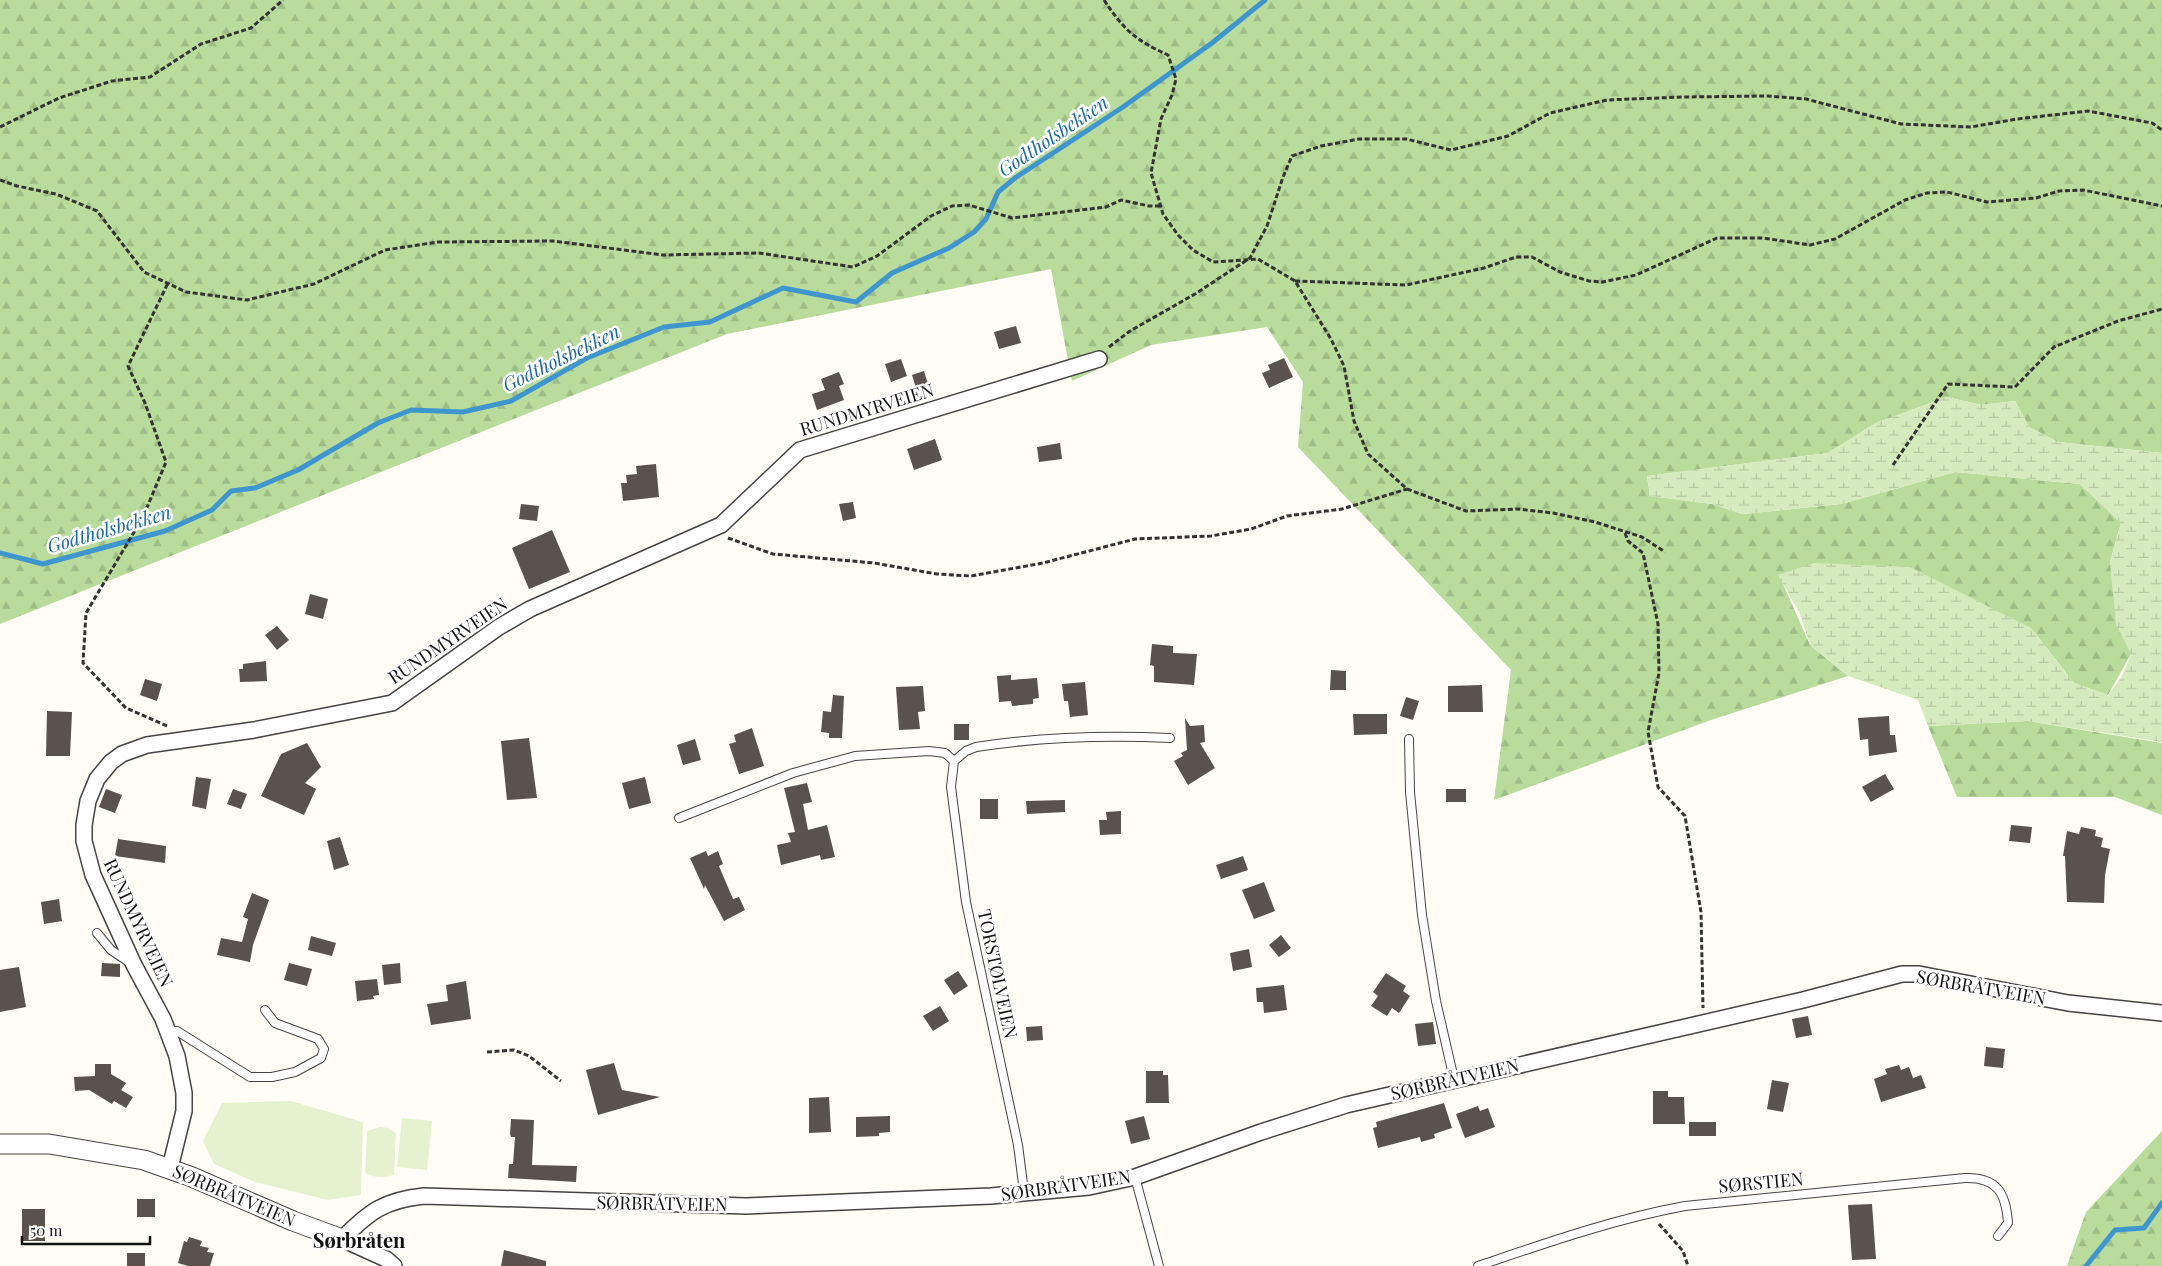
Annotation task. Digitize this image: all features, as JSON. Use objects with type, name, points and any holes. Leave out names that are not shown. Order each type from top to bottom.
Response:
[{"type":"street","name":"RUNDMYRVEIEN","points":[[170,1168],[184,1111],[184,1092],[177,1056],[168,1030],[134,964],[87,857],[84,825],[88,801],[102,771],[122,754],[147,745],[193,737],[254,730],[392,703],[499,626],[530,609],[721,525],[800,450],[1099,359]]},
{"type":"street","name":"SØRBRÅTVEIEN","points":[[0,1144],[29,1142],[70,1146],[144,1160],[170,1168],[293,1221],[342,1239],[367,1214],[382,1205],[408,1197],[746,1206],[991,1196],[1089,1187],[1135,1178],[1303,1117],[1454,1080],[1839,992],[1902,974],[1919,974],[2068,1003],[2162,1013]]},
{"type":"street","points":[[342,1239],[386,1259],[394,1266]]},
{"type":"lane","points":[[679,818],[793,773],[855,756],[928,751],[945,753],[954,761],[966,751],[976,747],[1037,739],[1109,735],[1170,738]]},
{"type":"lane","points":[[1409,740],[1410,792],[1422,915],[1436,1001],[1454,1080]]},
{"type":"lane","name":"TORSTØLVEIEN","points":[[954,761],[950,786],[966,902],[1018,1146],[1024,1192]]},
{"type":"lane","points":[[97,933],[119,957],[134,964]]},
{"type":"lane","points":[[168,1030],[177,1031],[250,1076],[272,1077],[284,1075],[306,1067],[321,1058],[324,1049],[318,1039],[275,1023],[265,1010]]},
{"type":"lane","points":[[1135,1178],[1159,1266]]},
{"type":"lane","name":"SØRSTIEN","points":[[1478,1266],[1570,1234],[1649,1212],[1716,1201],[1976,1178],[1992,1183],[2005,1202],[2008,1222],[1998,1236]]},
{"type":"path","points":[[0,127],[58,98],[112,81],[150,77],[201,44],[251,28],[282,0]]},
{"type":"path","points":[[1104,0],[1122,27],[1150,47],[1168,55],[1176,79],[1172,95],[1161,119],[1152,173],[1163,214],[1172,223],[1178,235],[1193,250],[1213,262],[1250,258],[1269,265],[1295,281],[1331,339],[1344,366],[1354,421],[1368,454],[1407,489],[1466,511],[1518,509],[1553,513],[1595,522],[1642,537],[1665,552]]},
{"type":"path","points":[[1099,359],[1114,341],[1196,294],[1250,258],[1267,226],[1283,176],[1292,156],[1321,146],[1359,139],[1406,139],[1451,150],[1508,136],[1550,113],[1607,100],[1767,96],[1796,98],[1859,112],[1901,124],[1971,127],[2016,118],[2088,111],[2152,123],[2162,130]]},
{"type":"path","points":[[0,180],[17,186],[56,194],[97,211],[144,272],[168,284],[186,292],[247,300],[314,284],[385,250],[438,242],[553,241],[663,255],[759,253],[853,267],[878,256],[931,216],[952,206],[970,206],[999,216],[1012,218],[1106,207],[1121,200],[1149,206],[1161,206]]},
{"type":"path","points":[[1295,281],[1406,285],[1484,268],[1516,257],[1532,256],[1560,272],[1589,281],[1602,282],[1636,275],[1717,238],[1763,238],[1810,244],[1835,239],[1905,200],[1927,193],[1947,192],[1987,202],[2036,198],[2059,191],[2083,190],[2162,206]]},
{"type":"path","points":[[168,284],[128,366],[145,403],[166,462],[143,517],[86,613],[83,663],[126,708],[193,737]]},
{"type":"path","points":[[1893,464],[1948,384],[2015,387],[2054,348],[2118,320],[2162,309]]},
{"type":"path","points":[[724,536],[773,554],[874,563],[937,574],[970,576],[1044,563],[1135,540],[1211,536],[1251,529],[1287,516],[1342,509],[1407,489]]},
{"type":"path","points":[[1625,532],[1628,541],[1643,553],[1658,624],[1659,673],[1648,732],[1658,787],[1685,816],[1701,912],[1704,1022]]},
{"type":"path","points":[[487,1052],[514,1050],[528,1056],[560,1080]]},
{"type":"path","points":[[1649,1212],[1682,1251],[1688,1266]]},
{"type":"green space","points":[[0,0],[2162,0],[2162,453],[2058,442],[2029,427],[2015,401],[1981,405],[1947,397],[1876,423],[1828,453],[1647,476],[1650,496],[1712,504],[1743,514],[1841,504],[1955,472],[2080,484],[2121,523],[2110,562],[2131,654],[2108,695],[2074,683],[2031,628],[1779,575],[1810,645],[1848,676],[1711,720],[1494,800],[1511,670],[1298,447],[1303,382],[1267,327],[1151,345],[1072,381],[1051,269],[727,334],[0,624]]},
{"type":"green space","points":[[1947,397],[1981,405],[2015,401],[2029,427],[2058,442],[2162,453],[2162,742],[2028,721],[1928,726],[1918,700],[1848,676],[1810,645],[1800,614],[1778,575],[1814,563],[1910,567],[2031,628],[2074,683],[2108,695],[2122,676],[2131,654],[2116,624],[2110,562],[2121,523],[2080,484],[1955,472],[1841,504],[1743,514],[1712,504],[1650,496],[1647,476],[1828,453],[1876,423]]},
{"type":"green space","points":[[2028,721],[2162,743],[2162,815],[2115,797],[1957,797],[1928,726]]},
{"type":"green space","points":[[291,1101],[363,1122],[361,1195],[328,1200],[255,1182],[214,1164],[203,1141],[222,1103]]},
{"type":"green space","points":[[402,1118],[432,1121],[427,1170],[397,1167]]},
{"type":"green space","points":[[380,1127],[388,1128],[396,1133],[394,1175],[375,1177],[365,1173],[367,1131]]},
{"type":"green space","points":[[2162,1131],[2162,1266],[2067,1266],[2086,1212]]},
{"type":"building","points":[[1016,326],[1021,343],[999,349],[994,332]]},
{"type":"building","points":[[1284,358],[1293,377],[1269,388],[1262,373],[1270,370],[1268,365]]},
{"type":"building","points":[[901,359],[907,376],[891,382],[885,364]]},
{"type":"building","points":[[924,371],[928,384],[916,388],[912,375]]},
{"type":"building","points":[[839,372],[844,384],[839,386],[844,400],[817,410],[812,394],[825,390],[821,379]]},
{"type":"building","points":[[935,439],[942,460],[914,470],[907,449]]},
{"type":"building","points":[[1060,443],[1062,459],[1039,462],[1037,447]]},
{"type":"building","points":[[656,464],[659,497],[623,501],[621,483],[627,483],[626,475],[637,474],[636,466]]},
{"type":"building","points":[[853,502],[856,518],[843,521],[839,504]]},
{"type":"building","points":[[521,504],[539,506],[537,521],[519,519]]},
{"type":"building","points":[[552,530],[570,572],[529,589],[512,548]]},
{"type":"building","points":[[310,594],[328,599],[323,619],[305,614]]},
{"type":"building","points":[[277,626],[289,640],[277,650],[265,635]]},
{"type":"building","points":[[1152,644],[1173,646],[1173,653],[1197,654],[1194,685],[1154,682],[1154,666],[1150,665]]},
{"type":"building","points":[[266,661],[267,681],[240,682],[239,669],[243,669],[243,664]]},
{"type":"building","points":[[1331,670],[1346,671],[1346,690],[1330,690]]},
{"type":"building","points":[[1011,675],[1011,680],[1037,678],[1039,698],[1033,699],[1033,704],[1012,706],[1011,701],[999,702],[997,676]]},
{"type":"building","points":[[145,679],[162,684],[157,701],[140,695]]},
{"type":"building","points":[[1085,682],[1088,715],[1070,717],[1068,701],[1064,701],[1062,684]]},
{"type":"building","points":[[1482,685],[1483,712],[1448,712],[1448,686]]},
{"type":"building","points":[[923,686],[925,711],[918,712],[920,729],[899,730],[896,687]]},
{"type":"building","points":[[833,695],[844,696],[842,738],[829,738],[829,733],[821,732],[823,711],[831,712]]},
{"type":"building","points":[[1406,697],[1419,701],[1413,720],[1400,716]]},
{"type":"building","points":[[47,711],[72,712],[70,756],[46,756]]},
{"type":"building","points":[[1353,714],[1387,714],[1387,734],[1354,735]]},
{"type":"building","points":[[1889,716],[1890,735],[1895,735],[1897,752],[1869,756],[1868,739],[1860,740],[1858,718]]},
{"type":"building","points":[[1185,718],[1190,726],[1204,725],[1205,742],[1200,743],[1215,768],[1188,785],[1174,761],[1183,756],[1181,753],[1187,750]]},
{"type":"building","points":[[954,724],[969,724],[969,740],[954,740]]},
{"type":"building","points":[[752,728],[764,766],[739,774],[729,744],[736,742],[734,735]]},
{"type":"building","points":[[529,738],[537,798],[507,800],[501,741]]},
{"type":"building","points":[[695,739],[701,760],[683,765],[677,745]]},
{"type":"building","points":[[307,743],[321,767],[305,783],[316,789],[304,815],[261,796],[281,754]]},
{"type":"building","points":[[1885,774],[1894,789],[1871,802],[1862,787]]},
{"type":"building","points":[[196,777],[211,779],[206,809],[192,806]]},
{"type":"building","points":[[645,777],[651,803],[629,809],[622,783]]},
{"type":"building","points":[[807,783],[812,802],[803,804],[808,830],[827,825],[835,857],[821,860],[820,855],[781,865],[777,845],[791,842],[788,833],[795,832],[784,788]]},
{"type":"building","points":[[106,789],[122,795],[115,813],[99,807]]},
{"type":"building","points":[[233,789],[247,794],[241,809],[227,804]]},
{"type":"building","points":[[1446,789],[1466,789],[1466,802],[1446,802]]},
{"type":"building","points":[[980,799],[998,799],[998,819],[980,819]]},
{"type":"building","points":[[1065,800],[1065,812],[1027,814],[1026,801]]},
{"type":"building","points":[[1121,811],[1121,834],[1100,835],[1099,820],[1107,820],[1106,812]]},
{"type":"building","points":[[2011,825],[2032,827],[2030,843],[2009,841]]},
{"type":"building","points":[[2081,827],[2096,830],[2095,836],[2103,838],[2101,847],[2110,849],[2105,875],[2104,903],[2067,902],[2065,856],[2063,856],[2067,831],[2079,834]]},
{"type":"building","points":[[340,837],[349,865],[334,870],[327,841]]},
{"type":"building","points":[[118,839],[166,846],[165,863],[115,856]]},
{"type":"building","points":[[706,851],[708,856],[718,851],[723,864],[719,866],[733,899],[739,897],[745,910],[724,921],[705,885],[704,889],[690,858]]},
{"type":"building","points":[[1243,856],[1248,870],[1221,879],[1216,865]]},
{"type":"building","points":[[1264,882],[1275,911],[1254,919],[1242,890]]},
{"type":"building","points":[[252,893],[269,900],[253,945],[250,962],[217,955],[221,938],[242,942],[248,919],[243,917]]},
{"type":"building","points":[[59,899],[62,921],[44,924],[41,902]]},
{"type":"building","points":[[1281,935],[1291,948],[1279,957],[1269,945]]},
{"type":"building","points":[[311,936],[336,943],[332,956],[308,950]]},
{"type":"building","points":[[1249,949],[1252,967],[1233,971],[1230,953]]},
{"type":"building","points":[[102,963],[120,964],[120,977],[101,976]]},
{"type":"building","points":[[289,963],[312,969],[307,986],[284,980]]},
{"type":"building","points":[[400,963],[401,983],[384,985],[382,965]]},
{"type":"building","points":[[19,967],[26,1007],[0,1012],[0,970]]},
{"type":"building","points":[[958,971],[968,986],[954,995],[944,980]]},
{"type":"building","points":[[1386,973],[1406,986],[1403,991],[1410,996],[1399,1013],[1392,1008],[1387,1016],[1371,1006],[1378,996],[1373,992]]},
{"type":"building","points":[[377,979],[379,995],[373,996],[374,999],[357,1001],[355,981]]},
{"type":"building","points":[[466,981],[471,1019],[431,1025],[427,1004],[448,1001],[446,985]]},
{"type":"building","points":[[1284,985],[1287,1010],[1264,1013],[1263,1002],[1257,1002],[1256,988]]},
{"type":"building","points":[[940,1006],[949,1021],[933,1031],[923,1016]]},
{"type":"building","points":[[1808,1016],[1812,1035],[1796,1038],[1792,1019]]},
{"type":"building","points":[[1433,1022],[1436,1044],[1418,1046],[1415,1024]]},
{"type":"building","points":[[1042,1026],[1043,1040],[1027,1041],[1026,1027]]},
{"type":"building","points":[[1986,1047],[2005,1049],[2003,1068],[1984,1066]]},
{"type":"building","points":[[614,1063],[622,1090],[660,1097],[598,1115],[586,1070]]},
{"type":"building","points":[[95,1064],[111,1064],[111,1074],[126,1083],[121,1090],[133,1097],[126,1108],[114,1101],[112,1104],[89,1090],[75,1091],[74,1077],[95,1076]]},
{"type":"building","points":[[1899,1065],[1901,1070],[1909,1067],[1913,1078],[1921,1075],[1926,1088],[1881,1102],[1874,1079],[1887,1074],[1885,1069]]},
{"type":"building","points":[[1146,1071],[1163,1071],[1163,1075],[1168,1075],[1169,1103],[1146,1103]]},
{"type":"building","points":[[1772,1080],[1789,1083],[1783,1112],[1767,1109]]},
{"type":"building","points":[[1653,1091],[1668,1091],[1668,1097],[1684,1097],[1685,1124],[1653,1124]]},
{"type":"building","points":[[829,1097],[831,1132],[809,1133],[809,1098]]},
{"type":"building","points":[[1444,1103],[1452,1128],[1434,1134],[1435,1138],[1421,1142],[1420,1137],[1378,1148],[1373,1128],[1377,1127],[1376,1122]]},
{"type":"building","points":[[1478,1106],[1480,1111],[1488,1108],[1495,1127],[1465,1138],[1456,1114]]},
{"type":"building","points":[[890,1116],[890,1132],[879,1133],[879,1136],[856,1137],[856,1117]]},
{"type":"building","points":[[1144,1116],[1150,1139],[1131,1144],[1125,1121]]},
{"type":"building","points":[[511,1119],[534,1120],[532,1165],[577,1166],[576,1182],[508,1178],[509,1164],[513,1164],[515,1137],[511,1137],[510,1134]]},
{"type":"building","points":[[1689,1122],[1716,1122],[1716,1136],[1689,1136]]},
{"type":"building","points":[[137,1199],[155,1199],[155,1217],[137,1217]]},
{"type":"building","points":[[1872,1204],[1876,1259],[1852,1260],[1848,1205]]},
{"type":"building","points":[[22,1209],[45,1209],[45,1241],[22,1241]]},
{"type":"building","points":[[189,1237],[202,1241],[200,1246],[209,1248],[207,1252],[214,1253],[210,1266],[188,1266],[178,1263],[184,1241],[187,1242]]},
{"type":"building","points":[[504,1250],[546,1261],[546,1266],[501,1266]]},
{"type":"building","points":[[127,1253],[145,1253],[145,1266],[127,1266]]},
{"type":"waterway","name":"Godtholsbekken","points":[[0,553],[43,564],[165,531],[212,510],[231,491],[255,488],[298,470],[378,423],[411,410],[463,412],[511,401],[587,358],[664,327],[710,322],[783,288],[856,302],[892,273],[949,248],[974,232],[986,219],[998,192],[1015,178],[1123,107],[1212,43],[1265,0]]},
{"type":"waterway","points":[[2086,1266],[2115,1230],[2144,1228],[2162,1203]]},
{"type":"district","name":"Sørbråten","points":[[359,1241]]}]
